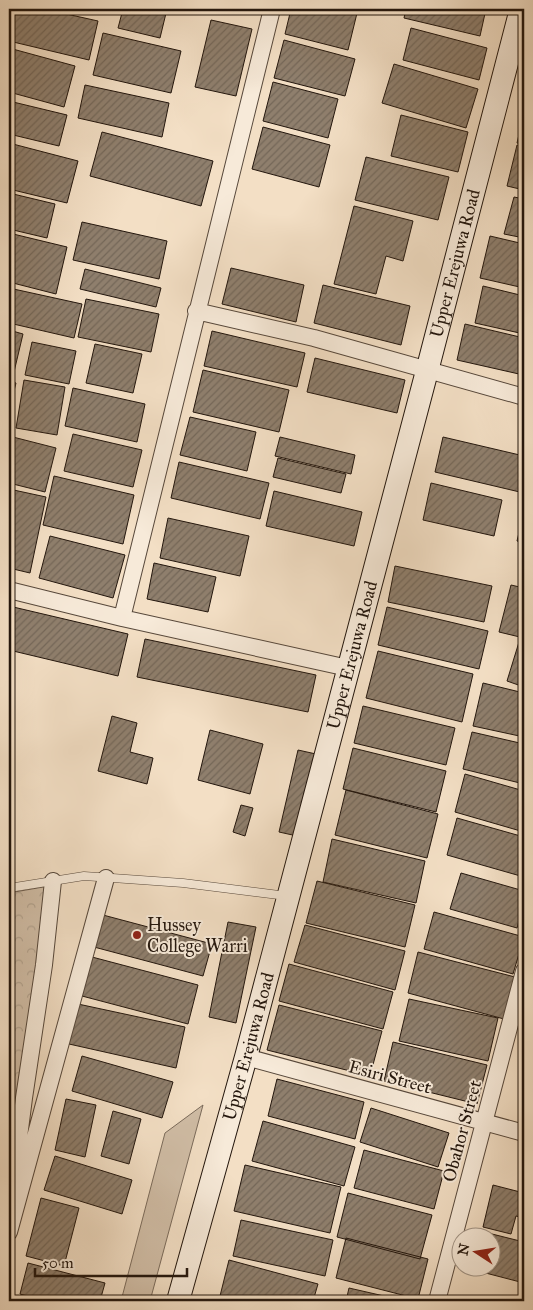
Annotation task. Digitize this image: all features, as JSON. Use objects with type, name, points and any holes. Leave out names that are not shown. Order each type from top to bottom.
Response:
[{"type":"street","points":[[122,618],[196,311],[272,9]]},
{"type":"street","name":"Upper Erejuwa Road","points":[[178,1301],[246,1058],[428,371],[521,9]]},
{"type":"street","points":[[196,311],[314,338],[524,397]]},
{"type":"street","points":[[9,590],[122,618],[348,668]]},
{"type":"street","points":[[9,1232],[106,878]]},
{"type":"street","points":[[9,1201],[18,1162],[24,1098],[44,965],[53,881]]},
{"type":"street","name":"Obahor Street","points":[[437,1301],[524,971]]},
{"type":"street","name":"Esiri Street","points":[[246,1058],[524,1133]]},
{"type":"lane","points":[[9,888],[84,876],[183,883],[288,896]]},
{"type":"green space","points":[[49,886],[9,1159],[9,893]]},
{"type":"green space","points":[[203,1105],[150,1301],[121,1301],[165,1133]]},
{"type":"building","points":[[9,9],[44,9],[98,21],[89,60],[9,41]]},
{"type":"building","points":[[123,9],[167,9],[160,38],[118,28]]},
{"type":"building","points":[[291,9],[358,9],[348,50],[285,34]]},
{"type":"building","points":[[406,9],[486,9],[480,36],[404,18]]},
{"type":"building","points":[[211,20],[252,29],[236,96],[195,87]]},
{"type":"building","points":[[411,28],[487,48],[479,80],[403,60]]},
{"type":"building","points":[[103,33],[181,51],[171,93],[93,75]]},
{"type":"building","points":[[284,40],[355,59],[345,96],[274,78]]},
{"type":"building","points":[[9,48],[75,66],[64,107],[9,92]]},
{"type":"building","points":[[394,64],[478,89],[466,128],[382,103]]},
{"type":"building","points":[[273,82],[338,99],[328,138],[263,121]]},
{"type":"building","points":[[85,85],[169,103],[162,137],[78,118]]},
{"type":"building","points":[[9,101],[67,115],[59,146],[9,134]]},
{"type":"building","points":[[524,113],[524,145],[517,143]]},
{"type":"building","points":[[401,115],[468,132],[458,172],[391,156]]},
{"type":"building","points":[[263,127],[330,145],[319,187],[252,169]]},
{"type":"building","points":[[102,132],[213,161],[201,206],[90,176]]},
{"type":"building","points":[[9,143],[78,161],[67,203],[9,189]]},
{"type":"building","points":[[517,145],[524,147],[524,190],[507,186]]},
{"type":"building","points":[[366,157],[449,177],[438,220],[355,200]]},
{"type":"building","points":[[9,193],[55,204],[47,238],[9,229]]},
{"type":"building","points":[[514,197],[524,199],[524,238],[504,234]]},
{"type":"building","points":[[354,206],[413,221],[403,261],[386,256],[376,294],[334,284]]},
{"type":"building","points":[[82,222],[167,241],[159,279],[73,260]]},
{"type":"building","points":[[9,233],[67,247],[56,294],[9,282]]},
{"type":"building","points":[[490,236],[524,244],[524,288],[480,278]]},
{"type":"building","points":[[231,268],[304,285],[296,322],[222,304]]},
{"type":"building","points":[[85,269],[161,288],[156,307],[80,289]]},
{"type":"building","points":[[323,285],[410,306],[401,345],[314,323]]},
{"type":"building","points":[[483,286],[524,296],[524,334],[475,323]]},
{"type":"building","points":[[9,288],[82,304],[74,338],[9,323]]},
{"type":"building","points":[[86,299],[159,314],[151,352],[78,337]]},
{"type":"building","points":[[465,324],[524,338],[524,350],[519,374],[457,360]]},
{"type":"building","points":[[9,330],[23,334],[14,372],[9,371]]},
{"type":"building","points":[[212,331],[305,353],[297,387],[204,366]]},
{"type":"building","points":[[32,342],[76,351],[69,384],[25,375]]},
{"type":"building","points":[[95,344],[142,354],[133,393],[86,383]]},
{"type":"building","points":[[315,358],[405,380],[397,413],[307,392]]},
{"type":"building","points":[[203,370],[289,390],[279,432],[193,412]]},
{"type":"building","points":[[24,380],[65,387],[57,435],[16,428]]},
{"type":"building","points":[[9,381],[16,383],[9,411]]},
{"type":"building","points":[[73,388],[145,404],[137,442],[65,426]]},
{"type":"building","points":[[190,417],[256,432],[247,471],[180,455]]},
{"type":"building","points":[[73,434],[142,450],[133,487],[64,471]]},
{"type":"building","points":[[9,436],[56,448],[45,492],[9,483]]},
{"type":"building","points":[[280,437],[355,455],[351,474],[275,456]]},
{"type":"building","points":[[443,437],[524,456],[524,493],[435,472]]},
{"type":"building","points":[[278,458],[346,474],[341,493],[273,477]]},
{"type":"building","points":[[179,462],[269,483],[260,519],[171,498]]},
{"type":"building","points":[[54,476],[134,495],[123,544],[43,525]]},
{"type":"building","points":[[431,483],[502,500],[494,536],[423,520]]},
{"type":"building","points":[[9,489],[46,497],[30,573],[9,568]]},
{"type":"building","points":[[274,491],[362,512],[354,546],[266,526]]},
{"type":"building","points":[[168,518],[249,536],[240,576],[160,558]]},
{"type":"building","points":[[522,520],[524,521],[524,543],[517,541]]},
{"type":"building","points":[[50,536],[125,555],[113,598],[39,578]]},
{"type":"building","points":[[154,563],[216,577],[208,612],[147,599]]},
{"type":"building","points":[[395,566],[492,586],[484,622],[388,602]]},
{"type":"building","points":[[511,585],[524,588],[524,638],[499,632]]},
{"type":"building","points":[[9,606],[128,634],[118,676],[9,650]]},
{"type":"building","points":[[387,607],[488,631],[479,669],[378,645]]},
{"type":"building","points":[[145,639],[316,675],[308,712],[137,677]]},
{"type":"building","points":[[519,642],[524,643],[524,687],[507,681]]},
{"type":"building","points":[[378,651],[473,674],[462,722],[366,698]]},
{"type":"building","points":[[483,683],[524,693],[524,737],[473,726]]},
{"type":"building","points":[[363,706],[455,728],[446,765],[354,743]]},
{"type":"building","points":[[112,716],[137,723],[130,752],[153,758],[147,784],[98,771]]},
{"type":"building","points":[[210,730],[263,744],[250,794],[198,780]]},
{"type":"building","points":[[472,732],[524,744],[524,784],[463,769]]},
{"type":"building","points":[[353,748],[446,771],[436,812],[343,789]]},
{"type":"building","points":[[298,750],[316,754],[297,836],[279,832]]},
{"type":"building","points":[[465,774],[524,791],[524,832],[455,812]]},
{"type":"building","points":[[346,790],[438,814],[427,858],[335,835]]},
{"type":"building","points":[[241,805],[253,808],[245,836],[233,832]]},
{"type":"building","points":[[457,818],[524,837],[524,877],[447,855]]},
{"type":"building","points":[[332,839],[425,861],[416,903],[323,882]]},
{"type":"building","points":[[461,873],[524,891],[524,903],[517,928],[450,909]]},
{"type":"building","points":[[317,881],[415,905],[405,947],[306,923]]},
{"type":"building","points":[[434,912],[524,937],[513,974],[424,949]]},
{"type":"building","points":[[103,915],[212,944],[203,976],[94,947]]},
{"type":"building","points":[[228,922],[256,927],[236,1023],[209,1017]]},
{"type":"building","points":[[305,925],[405,951],[395,990],[294,962]]},
{"type":"building","points":[[418,952],[515,977],[504,1019],[408,993]]},
{"type":"building","points":[[92,957],[198,985],[188,1024],[82,996]]},
{"type":"building","points":[[289,964],[393,992],[383,1029],[279,1001]]},
{"type":"building","points":[[409,999],[498,1018],[488,1061],[399,1041]]},
{"type":"building","points":[[78,1004],[185,1027],[176,1068],[69,1044]]},
{"type":"building","points":[[279,1005],[382,1031],[370,1076],[267,1050]]},
{"type":"building","points":[[393,1042],[487,1065],[477,1104],[384,1081]]},
{"type":"building","points":[[82,1056],[173,1082],[162,1118],[72,1091]]},
{"type":"building","points":[[277,1079],[364,1102],[355,1139],[268,1116]]},
{"type":"building","points":[[66,1099],[96,1105],[85,1157],[55,1150]]},
{"type":"building","points":[[371,1108],[449,1133],[438,1167],[360,1142]]},
{"type":"building","points":[[113,1111],[141,1119],[129,1164],[101,1156]]},
{"type":"building","points":[[263,1121],[355,1147],[344,1186],[252,1161]]},
{"type":"building","points":[[364,1150],[444,1171],[434,1209],[354,1188]]},
{"type":"building","points":[[55,1156],[132,1180],[122,1214],[44,1190]]},
{"type":"building","points":[[245,1165],[341,1187],[330,1233],[234,1211]]},
{"type":"building","points":[[493,1185],[524,1193],[524,1218],[516,1216],[511,1234],[500,1231],[500,1228],[483,1227]]},
{"type":"building","points":[[348,1193],[432,1215],[420,1259],[337,1237]]},
{"type":"building","points":[[41,1198],[79,1208],[64,1266],[26,1256]]},
{"type":"building","points":[[241,1220],[333,1240],[325,1276],[233,1256]]},
{"type":"building","points":[[500,1236],[524,1242],[524,1283],[500,1277]]},
{"type":"building","points":[[346,1238],[428,1259],[418,1299],[336,1278]]},
{"type":"building","points":[[229,1260],[318,1284],[313,1301],[240,1301],[220,1296]]},
{"type":"building","points":[[28,1263],[105,1283],[100,1301],[45,1301],[20,1294]]},
{"type":"building","points":[[349,1288],[406,1301],[346,1301]]},
{"type":"place","name":"Hussey College Warri","points":[[137,935]]}]
